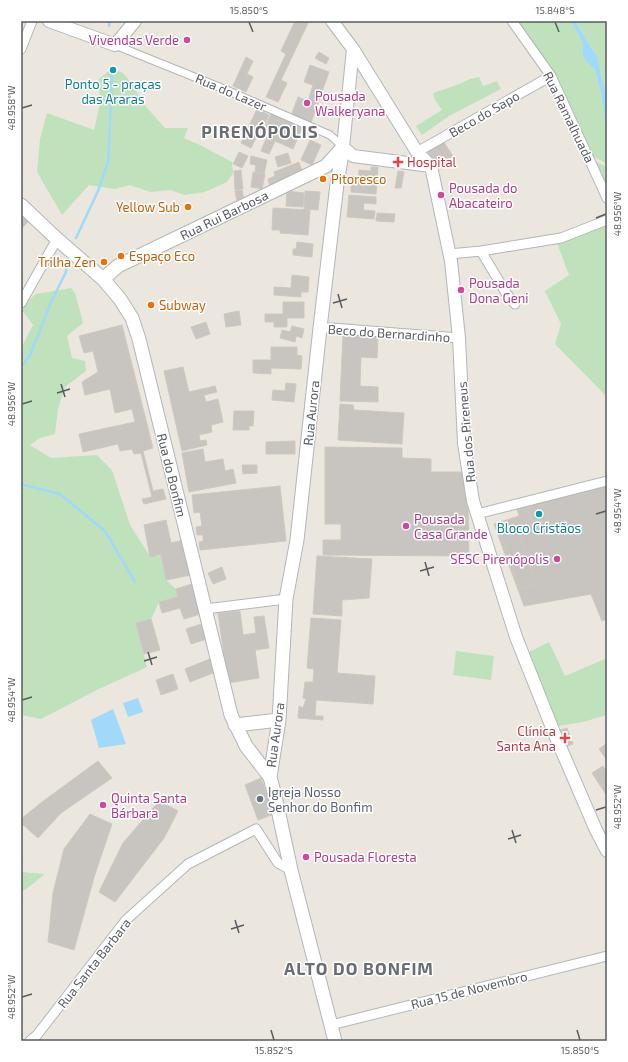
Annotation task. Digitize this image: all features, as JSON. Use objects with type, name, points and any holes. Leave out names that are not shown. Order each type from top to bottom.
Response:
[{"type":"main road","name":"Rua Rui Barbosa","points":[[104,279],[118,266],[326,166],[343,147]]},
{"type":"main road","name":"Rua Aurora","points":[[270,778],[279,720],[286,599],[297,540],[320,328],[337,184],[343,147]]},
{"type":"main road","points":[[326,166],[332,168],[336,172],[337,184]]},
{"type":"main road","name":"Rua do Bonfim","points":[[21,205],[57,239],[104,279],[120,299],[132,318],[139,339],[231,716],[246,746],[270,778]]},
{"type":"main road","points":[[235,725],[279,720]]},
{"type":"main road","points":[[270,778],[291,870],[335,1041]]},
{"type":"street","points":[[21,49],[32,21]]},
{"type":"street","points":[[48,21],[115,45],[135,21]]},
{"type":"street","points":[[332,21],[353,49],[417,152],[431,166]]},
{"type":"street","name":"Rua Ramalhuada","points":[[512,21],[551,76],[607,198]]},
{"type":"street","name":"Rua do Lazer","points":[[115,45],[224,89],[330,135],[343,147]]},
{"type":"street","name":"Rua Aurora","points":[[343,147],[353,49]]},
{"type":"street","name":"Beco do Sapo","points":[[417,152],[551,76]]},
{"type":"street","points":[[343,147],[353,156],[431,166]]},
{"type":"street","name":"Rua dos Pireneus","points":[[431,166],[449,254],[459,338],[464,443],[473,501],[516,637],[555,735],[596,830],[607,850]]},
{"type":"street","points":[[449,254],[481,251],[561,238],[607,220]]},
{"type":"street","points":[[21,303],[57,239]]},
{"type":"street","points":[[481,251],[506,293],[515,304]]},
{"type":"street","name":"Beco do Bernardinho","points":[[320,328],[459,338]]},
{"type":"street","points":[[477,514],[607,481]]},
{"type":"street","points":[[205,609],[286,599]]},
{"type":"street","name":"Rua Santa Barbara","points":[[36,1039],[126,920],[188,864],[256,828],[278,863],[291,870]]},
{"type":"street","name":"Rua 15 de Novembro","points":[[331,1024],[607,956]]},
{"type":"green space","points":[[512,21],[571,21],[582,42],[583,55],[595,70],[601,93],[607,128],[607,164],[586,152],[551,76]]},
{"type":"green space","points":[[575,21],[607,21],[607,95],[597,56]]},
{"type":"green space","points":[[112,68],[123,73],[135,87],[140,100],[165,128],[188,128],[184,138],[232,162],[233,173],[227,182],[205,192],[185,195],[170,190],[151,192],[130,185],[115,189],[89,185],[62,215],[37,172],[40,139],[47,113],[94,130],[100,103],[99,79]]},
{"type":"green space","points":[[479,77],[483,86],[497,81],[501,89],[449,116],[422,135],[416,126],[442,110],[435,100],[433,93]]},
{"type":"green space","points":[[595,161],[607,167],[607,189]]},
{"type":"green space","points":[[607,225],[607,397],[555,344],[561,324],[545,291],[569,275],[557,243]]},
{"type":"green space","points":[[71,288],[75,293],[83,323],[67,336],[72,358],[85,361],[86,371],[65,387],[58,409],[55,434],[40,438],[30,445],[51,458],[97,455],[112,470],[130,525],[150,556],[161,554],[166,580],[176,589],[178,597],[159,602],[151,619],[136,623],[147,667],[99,689],[41,719],[21,715],[21,348],[33,325],[21,309],[21,306],[36,294]]},
{"type":"green space","points":[[549,642],[565,676],[607,658],[607,715],[583,722],[558,726],[529,652]]},
{"type":"green space","points":[[456,651],[494,656],[491,680],[453,675]]},
{"type":"green space","points":[[21,872],[45,874],[21,893]]},
{"type":"water","points":[[571,21],[575,21],[597,56],[607,95],[607,128],[601,93],[595,70],[587,62],[583,55],[582,42]]},
{"type":"water","points":[[138,698],[143,712],[128,717],[123,703]]},
{"type":"water","points":[[113,709],[126,744],[99,748],[91,720]]},
{"type":"building","points":[[295,21],[309,21],[281,80],[287,83],[278,102],[266,97],[286,54],[281,51]]},
{"type":"building","points":[[319,52],[329,58],[326,64],[315,58]]},
{"type":"building","points":[[246,57],[253,61],[247,74],[253,77],[246,92],[233,86]]},
{"type":"building","points":[[310,65],[329,72],[311,123],[291,116],[298,97],[308,101],[313,85],[304,82]]},
{"type":"building","points":[[257,109],[269,115],[263,129],[261,128],[251,148],[241,143]]},
{"type":"building","points":[[271,114],[302,128],[293,149],[275,141],[269,154],[261,151],[269,132],[264,130]]},
{"type":"building","points":[[310,140],[321,145],[312,165],[301,160]]},
{"type":"building","points":[[443,141],[453,156],[436,165],[428,151]]},
{"type":"building","points":[[239,152],[248,156],[242,168],[233,164]]},
{"type":"building","points":[[288,153],[291,163],[278,167],[275,157]]},
{"type":"building","points":[[251,156],[267,160],[264,174],[255,172],[256,165],[250,164]]},
{"type":"building","points":[[299,162],[303,174],[270,186],[268,179],[275,176],[274,172]]},
{"type":"building","points":[[371,167],[378,167],[377,182],[358,181],[359,170],[371,171]]},
{"type":"building","points":[[241,170],[243,189],[235,190],[234,171]]},
{"type":"building","points":[[398,171],[404,172],[401,188],[395,188]]},
{"type":"building","points":[[253,172],[265,174],[262,189],[251,187]]},
{"type":"building","points":[[351,180],[377,182],[376,194],[351,192]]},
{"type":"building","points":[[242,190],[244,200],[237,201],[235,191]]},
{"type":"building","points":[[287,191],[304,193],[303,207],[286,206]]},
{"type":"building","points":[[305,191],[320,192],[318,210],[304,209]]},
{"type":"building","points":[[349,195],[376,197],[376,204],[364,203],[363,210],[375,211],[374,219],[347,217]]},
{"type":"building","points":[[273,208],[310,210],[308,235],[280,233],[280,230],[272,230]]},
{"type":"building","points":[[377,213],[395,214],[394,222],[376,221]]},
{"type":"building","points":[[21,215],[28,222],[21,229]]},
{"type":"building","points":[[297,242],[313,244],[312,257],[293,255],[293,249],[296,249]]},
{"type":"building","points":[[292,275],[309,277],[308,292],[301,292],[301,297],[274,295],[274,287],[291,288]]},
{"type":"building","points":[[283,302],[304,302],[304,318],[287,318],[287,327],[274,327],[274,322],[265,322],[265,314],[283,314]]},
{"type":"building","points":[[239,311],[241,325],[226,327],[224,314]]},
{"type":"building","points":[[206,322],[210,334],[196,339],[191,327]]},
{"type":"building","points":[[122,325],[153,448],[143,451],[153,491],[163,489],[166,499],[144,504],[142,499],[152,497],[141,453],[134,454],[132,449],[120,451],[118,444],[83,452],[79,434],[135,422],[132,409],[115,413],[110,389],[85,395],[82,382],[98,372],[93,351],[84,353],[79,336]]},
{"type":"building","points":[[292,326],[304,329],[302,338],[296,336],[295,342],[280,338],[282,330],[290,332]]},
{"type":"building","points":[[343,334],[378,336],[377,358],[361,357],[360,386],[378,387],[378,402],[340,401]]},
{"type":"building","points":[[271,347],[297,347],[297,355],[302,356],[301,369],[271,368],[271,374],[253,373],[253,360],[271,360]]},
{"type":"building","points":[[183,367],[189,392],[215,386],[217,392],[204,395],[206,402],[218,399],[223,422],[211,425],[212,432],[199,435],[200,441],[206,440],[207,445],[182,451],[164,371]]},
{"type":"building","points":[[286,383],[296,384],[294,402],[272,400],[273,390],[285,391]]},
{"type":"building","points":[[340,404],[353,405],[354,410],[404,413],[402,444],[338,440]]},
{"type":"building","points":[[234,411],[254,411],[253,426],[249,426],[249,430],[233,430]]},
{"type":"building","points":[[295,441],[295,454],[266,454],[266,442]]},
{"type":"building","points":[[325,447],[402,448],[402,458],[431,459],[431,472],[464,472],[468,494],[469,556],[323,555],[323,540],[341,540],[341,524],[325,524]]},
{"type":"building","points":[[203,449],[205,462],[223,459],[225,471],[233,469],[236,483],[189,492],[182,453]]},
{"type":"building","points":[[242,465],[257,465],[257,473],[243,474]]},
{"type":"building","name":"SESC Pirenópolis","points":[[607,484],[607,619],[602,621],[591,594],[524,606],[494,524],[519,516],[516,505]]},
{"type":"building","points":[[280,486],[286,541],[200,550],[199,542],[203,541],[203,535],[197,535],[196,527],[202,526],[200,512],[194,513],[192,495]]},
{"type":"building","name":"Bloco Cristãos","points":[[546,504],[550,520],[533,525],[527,508]]},
{"type":"building","points":[[513,518],[537,584],[520,589],[497,524]]},
{"type":"building","points":[[166,520],[171,543],[183,540],[191,575],[166,580],[161,554],[150,557],[144,525]]},
{"type":"building","points":[[317,556],[372,559],[369,598],[342,600],[342,616],[313,614]]},
{"type":"building","points":[[222,567],[226,579],[213,584],[208,573]]},
{"type":"building","points":[[195,583],[204,613],[184,619],[180,608],[162,613],[159,602],[178,597],[176,589]]},
{"type":"building","points":[[240,611],[243,635],[256,633],[254,617],[264,616],[269,648],[255,650],[259,678],[228,683],[218,613]]},
{"type":"building","points":[[311,618],[341,620],[337,673],[375,676],[373,704],[316,700],[315,716],[323,716],[323,720],[298,718],[299,706],[303,708],[306,699],[303,698],[305,682],[313,682],[314,669],[307,668]]},
{"type":"building","points":[[151,619],[160,650],[144,654],[136,623]]},
{"type":"building","points":[[202,624],[207,639],[191,644],[186,629]]},
{"type":"building","points":[[212,658],[218,671],[190,682],[185,669]]},
{"type":"building","points":[[173,674],[178,689],[161,695],[156,680]]},
{"type":"building","name":"Clínica Santa Ana","points":[[567,728],[573,744],[562,748],[557,731]]},
{"type":"building","points":[[607,743],[607,760],[599,749]]},
{"type":"building","points":[[98,761],[112,778],[61,813],[38,838],[21,823],[21,819],[42,802]]},
{"type":"building","points":[[603,766],[607,771],[607,796],[592,773]]},
{"type":"building","name":"Igreja Nosso Senhor do Bonfim","points":[[261,778],[274,814],[258,820],[245,785]]},
{"type":"building","points":[[159,801],[178,811],[164,838],[115,902],[99,892],[123,843]]},
{"type":"building","points":[[90,814],[112,824],[95,874],[74,950],[48,942],[53,893],[64,849]]},
{"type":"waterway","points":[[109,26],[110,21]]},
{"type":"waterway","points":[[76,238],[98,191],[108,162],[112,68]]},
{"type":"waterway","points":[[21,367],[30,355],[52,300],[66,272],[66,261]]},
{"type":"waterway","points":[[21,484],[60,494],[105,531],[135,582]]},
{"type":"place","name":"Vivendas Verde","points":[[187,40]]},
{"type":"place","name":"Ponto 5 - praças das Araras","points":[[113,70]]},
{"type":"place","name":"Pousada Walkeryana","points":[[307,103]]},
{"type":"place","name":"Hospital","points":[[398,162]]},
{"type":"place","name":"Pitoresco","points":[[323,179]]},
{"type":"place","name":"Pousada do Abacateiro","points":[[441,195]]},
{"type":"place","name":"Yellow Sub","points":[[188,207]]},
{"type":"place","name":"Espaço Eco","points":[[121,256]]},
{"type":"place","name":"Trilha Zen","points":[[104,262]]},
{"type":"place","name":"Pousada Dona Geni","points":[[461,290]]},
{"type":"place","name":"Subway","points":[[151,305]]},
{"type":"place","name":"Bloco Cristãos","points":[[539,514]]},
{"type":"place","name":"Pousada Casa Grande","points":[[406,526]]},
{"type":"place","name":"SESC Pirenópolis","points":[[557,559]]},
{"type":"place","name":"Clínica Santa Ana","points":[[565,738]]},
{"type":"place","name":"Igreja Nosso Senhor do Bonfim","points":[[260,799]]},
{"type":"place","name":"Quinta Santa Bárbara","points":[[103,805]]},
{"type":"place","name":"Pousada Floresta","points":[[306,857]]},
{"type":"district","name":"PIRENÓPOLIS","points":[[260,132]]},
{"type":"district","name":"ALTO DO BONFIM","points":[[359,969]]}]
